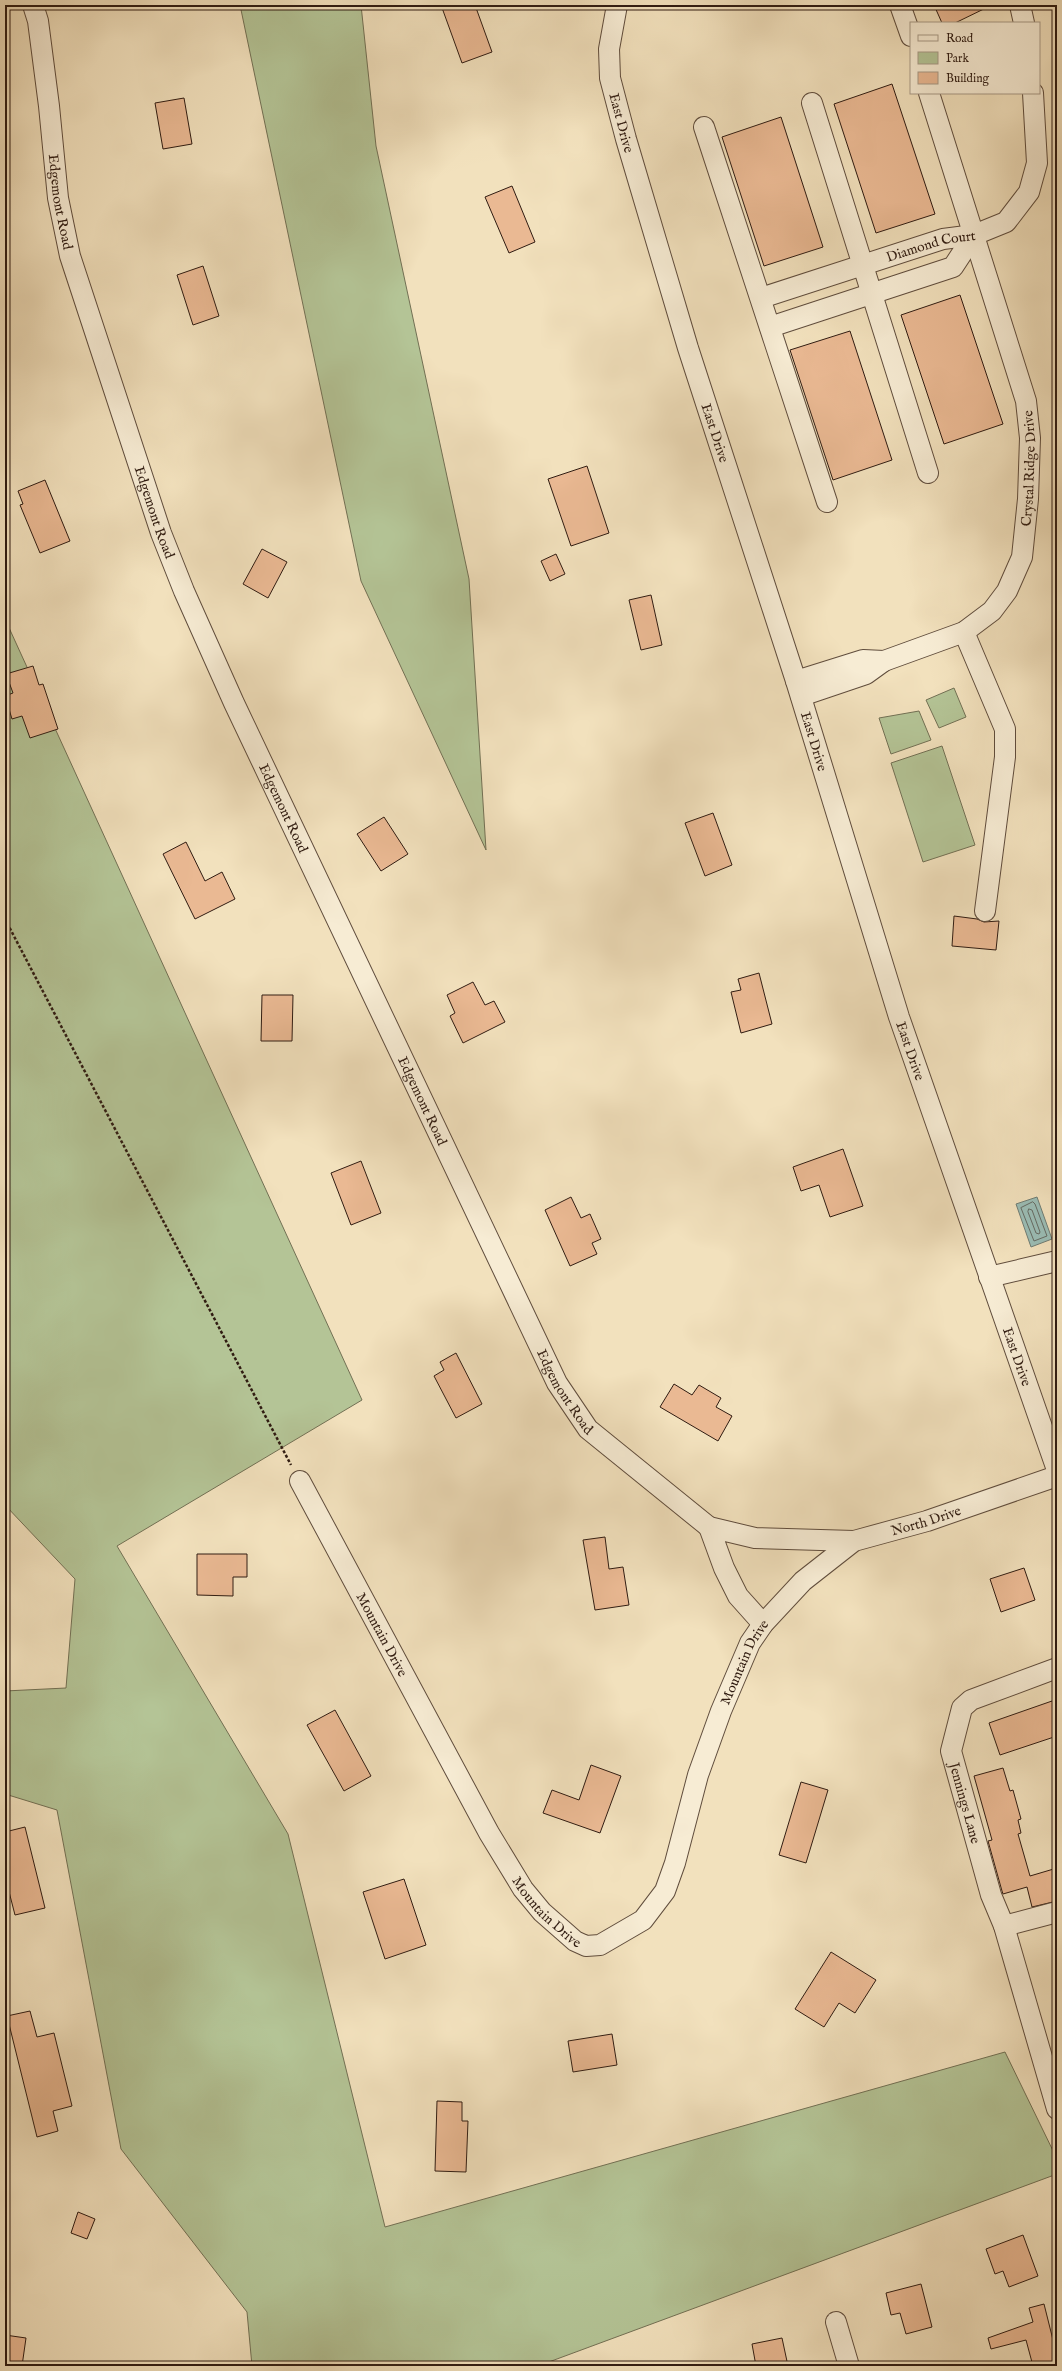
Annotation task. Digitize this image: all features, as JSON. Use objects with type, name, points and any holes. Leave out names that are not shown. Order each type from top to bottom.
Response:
[{"type":"street","name":"Edgemont Road","points":[[34,5],[38,21],[50,106],[58,198],[70,256],[161,533],[184,591],[234,703],[557,1383],[588,1429],[709,1527],[755,1538],[854,1541]]},
{"type":"street","name":"East Drive","points":[[617,5],[608,49],[610,78],[626,139],[688,348],[798,688],[899,1017],[988,1277],[1057,1470]]},
{"type":"street","points":[[900,5],[910,33]]},
{"type":"street","points":[[1020,5],[1024,22]]},
{"type":"street","name":"Crystal Ridge Drive","points":[[798,688],[863,660],[884,661],[964,632],[992,611],[1007,591],[1022,557],[1028,499],[1030,438],[1026,401],[929,94]]},
{"type":"street","points":[[974,235],[1006,222],[1030,192],[1037,163],[1033,94]]},
{"type":"street","points":[[812,103],[928,473]]},
{"type":"street","points":[[704,127],[827,502]]},
{"type":"street","name":"Diamond Court","points":[[761,298],[943,239],[974,235]]},
{"type":"street","name":"Diamond Court","points":[[770,327],[953,266],[974,235]]},
{"type":"street","points":[[964,632],[1005,729],[1005,757],[985,911]]},
{"type":"street","points":[[988,1277],[1057,1261]]},
{"type":"street","name":"North Drive","points":[[803,1580],[854,1541],[927,1521],[1057,1476]]},
{"type":"street","name":"Mountain Drive","points":[[300,1481],[489,1833],[523,1889],[542,1912],[575,1941],[586,1946],[600,1945],[643,1920],[665,1891],[675,1863],[698,1775],[721,1711],[750,1643],[763,1624],[803,1580]]},
{"type":"street","points":[[709,1527],[724,1568],[738,1596],[763,1624]]},
{"type":"street","name":"Jennings Lane","points":[[1057,1668],[971,1700],[962,1708],[951,1751],[991,1895],[1004,1926],[1057,2109]]},
{"type":"street","points":[[1004,1926],[1057,1912]]},
{"type":"street","points":[[836,2322],[849,2366]]},
{"type":"path","points":[[5,919],[300,1481]]},
{"type":"green space","points":[[240,5],[361,5],[376,146],[469,579],[486,850],[361,581]]},
{"type":"green space","points":[[5,619],[362,1400],[117,1546],[288,1834],[385,2227],[1005,2052],[1057,2159],[1057,2174],[538,2366],[252,2366],[247,2312],[121,2149],[57,1810],[5,1794],[5,1691],[66,1688],[75,1579],[5,1505]]},
{"type":"green space","points":[[954,688],[966,717],[939,728],[926,700]]},
{"type":"green space","points":[[919,711],[931,740],[891,754],[879,718]]},
{"type":"green space","points":[[942,746],[975,845],[923,862],[891,763]]},
{"type":"water","points":[[1037,1197],[1052,1239],[1031,1247],[1016,1204]]},
{"type":"building","points":[[441,5],[475,5],[492,52],[462,63]]},
{"type":"building","points":[[934,5],[992,5],[957,22],[942,22]]},
{"type":"building","points":[[892,84],[935,214],[876,233],[834,104]]},
{"type":"building","points":[[184,98],[192,144],[163,149],[155,103]]},
{"type":"building","points":[[781,117],[823,247],[764,266],[722,137]]},
{"type":"building","points":[[512,186],[535,242],[509,253],[485,197]]},
{"type":"building","points":[[203,266],[219,316],[193,325],[177,275]]},
{"type":"building","points":[[960,295],[1003,424],[944,444],[901,315]]},
{"type":"building","points":[[850,331],[892,460],[833,480],[790,350]]},
{"type":"building","points":[[587,466],[609,533],[571,546],[548,479]]},
{"type":"building","points":[[45,480],[70,541],[40,553],[20,505],[23,504],[18,491]]},
{"type":"building","points":[[262,549],[287,562],[268,598],[243,584]]},
{"type":"building","points":[[556,554],[565,574],[550,581],[541,561]]},
{"type":"building","points":[[651,595],[662,645],[641,650],[629,600]]},
{"type":"building","points":[[33,666],[39,685],[43,684],[58,729],[30,738],[22,716],[12,719],[5,696],[13,693],[6,674]]},
{"type":"building","points":[[713,813],[732,865],[705,876],[685,823]]},
{"type":"building","points":[[384,817],[408,854],[381,871],[357,834]]},
{"type":"building","points":[[186,842],[205,881],[222,872],[235,899],[195,919],[163,854]]},
{"type":"building","points":[[954,916],[977,919],[984,922],[999,921],[996,950],[952,946]]},
{"type":"building","points":[[759,973],[772,1024],[741,1033],[731,992],[741,990],[738,979]]},
{"type":"building","points":[[473,982],[485,1005],[494,1001],[505,1022],[463,1043],[450,1016],[455,1013],[447,995]]},
{"type":"building","points":[[262,995],[293,995],[292,1041],[261,1041]]},
{"type":"building","points":[[843,1149],[863,1206],[830,1217],[819,1185],[801,1191],[793,1167]]},
{"type":"building","points":[[361,1161],[381,1213],[351,1225],[331,1173]]},
{"type":"building","points":[[571,1197],[581,1218],[590,1214],[601,1239],[592,1243],[597,1254],[570,1266],[545,1210]]},
{"type":"building","points":[[456,1353],[482,1404],[456,1418],[434,1376],[444,1370],[440,1362]]},
{"type":"building","points":[[674,1384],[692,1395],[699,1385],[721,1398],[716,1407],[732,1416],[718,1441],[660,1407]]},
{"type":"building","points":[[605,1537],[609,1569],[623,1567],[629,1605],[595,1610],[583,1540]]},
{"type":"building","points":[[197,1554],[247,1554],[247,1577],[233,1577],[233,1596],[197,1595]]},
{"type":"building","points":[[1024,1568],[1035,1600],[1001,1612],[990,1579]]},
{"type":"building","points":[[1052,1701],[1057,1714],[1057,1736],[1000,1755],[989,1723]]},
{"type":"building","points":[[335,1710],[371,1776],[344,1791],[307,1725]]},
{"type":"building","points":[[591,1765],[621,1776],[600,1833],[543,1813],[552,1790],[579,1800]]},
{"type":"building","points":[[1003,1768],[1010,1791],[1013,1790],[1021,1819],[1018,1820],[1021,1833],[1018,1834],[1030,1876],[1057,1868],[1057,1901],[1032,1907],[1027,1887],[1003,1894],[988,1841],[992,1840],[974,1776]]},
{"type":"building","points":[[801,1782],[828,1790],[806,1863],[779,1855]]},
{"type":"building","points":[[25,1827],[45,1908],[15,1915],[5,1876],[5,1832]]},
{"type":"building","points":[[404,1879],[426,1945],[385,1959],[363,1892]]},
{"type":"building","points":[[831,1952],[876,1980],[855,2013],[839,2003],[824,2027],[795,2009]]},
{"type":"building","points":[[30,2011],[37,2037],[54,2033],[72,2106],[53,2111],[58,2131],[37,2137],[7,2016]]},
{"type":"building","points":[[612,2034],[617,2065],[573,2072],[568,2041]]},
{"type":"building","points":[[437,2101],[462,2102],[462,2121],[468,2121],[466,2172],[435,2171]]},
{"type":"building","points":[[78,2212],[95,2219],[87,2239],[71,2233]]},
{"type":"building","points":[[1023,2235],[1038,2276],[1009,2287],[1003,2271],[995,2274],[986,2249]]},
{"type":"building","points":[[921,2284],[932,2327],[906,2334],[900,2313],[891,2315],[886,2293]]},
{"type":"building","points":[[1044,2304],[1057,2356],[1057,2366],[1033,2366],[1026,2340],[991,2349],[988,2338],[1033,2322],[1029,2308]]},
{"type":"building","points":[[5,2335],[26,2338],[22,2366],[5,2366]]},
{"type":"building","points":[[782,2338],[788,2366],[756,2366],[752,2344]]}]
